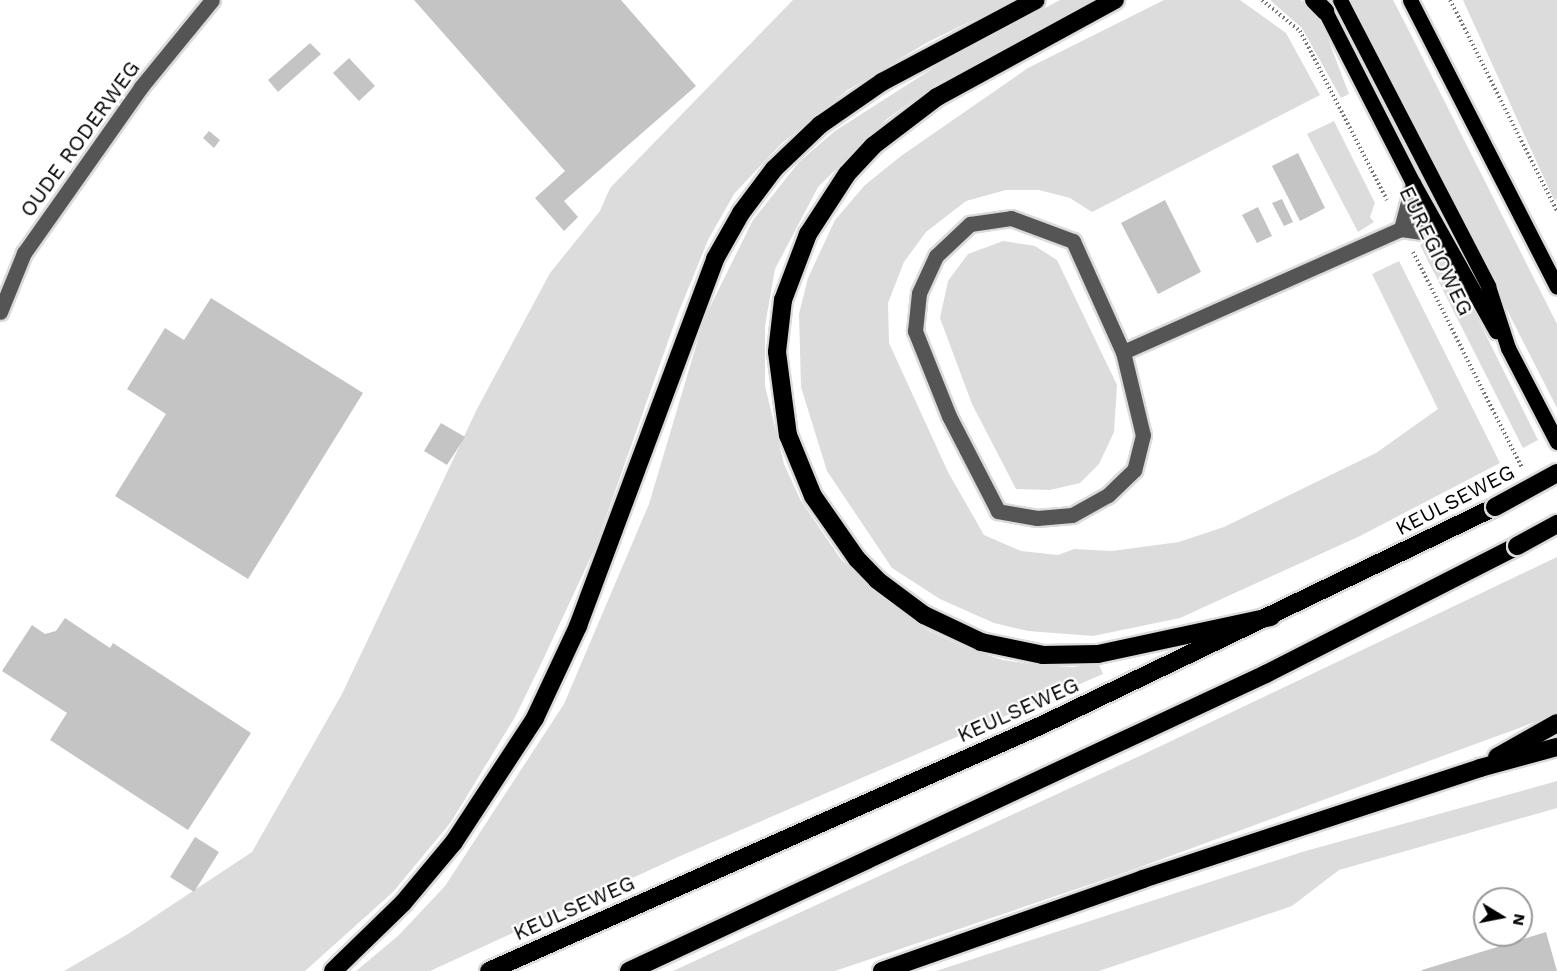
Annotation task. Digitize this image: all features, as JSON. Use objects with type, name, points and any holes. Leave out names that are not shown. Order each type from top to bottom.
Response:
[{"type":"highway","points":[[333,971],[403,903],[454,842],[535,718],[578,626],[716,259],[741,213],[774,169],[820,125],[882,82],[1036,0]]},
{"type":"highway","points":[[1115,0],[938,97],[873,146],[847,174],[808,234],[783,300],[777,352],[788,435],[813,496],[856,559],[877,580],[924,615],[981,642],[1043,655],[1098,654],[1271,617]]},
{"type":"highway","name":"KEULSEWEG","points":[[489,971],[1042,725],[1271,617],[1495,507],[1557,473]]},
{"type":"highway","points":[[629,971],[1266,674],[1557,524]]},
{"type":"highway","points":[[1480,768],[1557,723]]},
{"type":"highway","points":[[882,971],[1143,879],[1480,768],[1557,747]]},
{"type":"highway","points":[[1480,768],[1557,761]]},
{"type":"main road","name":"EUREGIOWEG","points":[[1340,0],[1488,286],[1508,348],[1557,442]]},
{"type":"main road","points":[[1410,0],[1557,287]]},
{"type":"main road","points":[[1319,6],[1413,183],[1508,348]]},
{"type":"street","name":"OUDE RODERWEG","points":[[0,312],[24,253],[141,87],[212,0]]},
{"type":"street","points":[[1401,229],[1413,183]]},
{"type":"street","points":[[1011,218],[1073,241],[1123,352],[1143,435],[1134,470],[1108,495],[1072,515],[1037,518],[998,511],[950,416],[915,331],[919,293],[936,255],[970,224],[1011,218]]},
{"type":"street","points":[[1123,352],[1401,229],[1442,235]]},
{"type":"path","name":"EUREGIOWEG","points":[[1262,0],[1300,31],[1524,473]]},
{"type":"path","points":[[1450,0],[1557,211]]},
{"type":"shaded area","points":[[793,0],[1015,0],[928,42],[848,90],[781,144],[734,194],[709,238],[677,316],[595,548],[541,664],[515,717],[451,822],[393,892],[305,971],[64,971],[128,934],[252,852],[342,694],[477,409],[550,273],[600,211],[610,188]]},
{"type":"shaded area","points":[[1060,0],[1097,0],[936,84],[887,119],[818,187],[775,269],[765,326],[765,386],[784,464],[800,499],[840,558],[865,584],[927,630],[969,649],[1003,660],[1038,665],[1074,667],[1098,662],[1103,674],[678,857],[430,971],[356,971],[398,936],[445,886],[564,704],[649,504],[704,319],[753,220],[799,162],[835,131],[938,65]]},
{"type":"shaded area","points":[[1164,0],[1240,0],[1286,33],[1320,95],[1092,212],[1070,198],[1039,190],[1006,190],[966,201],[926,232],[904,262],[888,303],[889,343],[948,472],[984,535],[1021,551],[1058,555],[1074,549],[1112,551],[1179,542],[1224,527],[1376,453],[1438,409],[1372,274],[1399,261],[1500,463],[1360,536],[1180,618],[1093,636],[1028,631],[994,623],[940,599],[892,568],[827,471],[801,387],[799,314],[808,278],[835,220],[865,185],[901,156],[1028,68]]},
{"type":"shaded area","points":[[1270,0],[1301,0],[1314,12],[1324,28],[1349,94],[1341,98],[1302,28]]},
{"type":"shaded area","points":[[1349,0],[1393,0],[1406,25],[1557,324],[1557,408]]},
{"type":"shaded area","points":[[1463,0],[1557,0],[1557,199],[1554,200]]},
{"type":"shaded area","points":[[1334,121],[1375,203],[1370,217],[1374,222],[1358,232],[1307,134]]},
{"type":"shaded area","points":[[1003,241],[1035,246],[1057,260],[1117,385],[1114,432],[1099,464],[1080,483],[1050,490],[1016,489],[972,404],[940,318],[948,281],[968,254]]},
{"type":"shaded area","points":[[1423,243],[1437,251],[1458,279],[1538,440],[1523,448],[1420,245]]},
{"type":"shaded area","points":[[1557,557],[1557,714],[1124,873],[835,971],[673,971],[1144,754]]},
{"type":"shaded area","points":[[1557,781],[1557,808],[1339,870],[1292,906],[1099,971],[936,971],[1302,852]]},
{"type":"building","points":[[414,0],[621,0],[696,86],[564,201],[578,217],[564,231],[535,198],[565,171]]},
{"type":"building","points":[[310,43],[321,54],[278,92],[268,80]]},
{"type":"building","points":[[349,58],[375,86],[359,101],[333,73]]},
{"type":"building","points":[[209,131],[220,140],[214,148],[203,138]]},
{"type":"building","points":[[1298,153],[1325,208],[1300,221],[1272,166]]},
{"type":"building","points":[[1282,199],[1293,222],[1284,226],[1272,203]]},
{"type":"building","points":[[1165,200],[1201,272],[1158,294],[1121,223]]},
{"type":"building","points":[[1258,207],[1272,236],[1257,243],[1242,215]]},
{"type":"building","points":[[211,298],[363,393],[248,579],[115,496],[166,414],[127,389],[165,328],[184,340]]},
{"type":"building","points":[[441,423],[465,437],[447,465],[424,451]]},
{"type":"building","points":[[65,618],[110,648],[113,643],[251,733],[188,830],[50,740],[67,713],[2,671],[32,625],[45,634],[56,631]]},
{"type":"building","points":[[195,837],[219,852],[194,892],[170,877]]},
{"type":"building","points":[[1546,932],[1557,971],[1422,971],[1497,947],[1533,947],[1533,936]]}]
